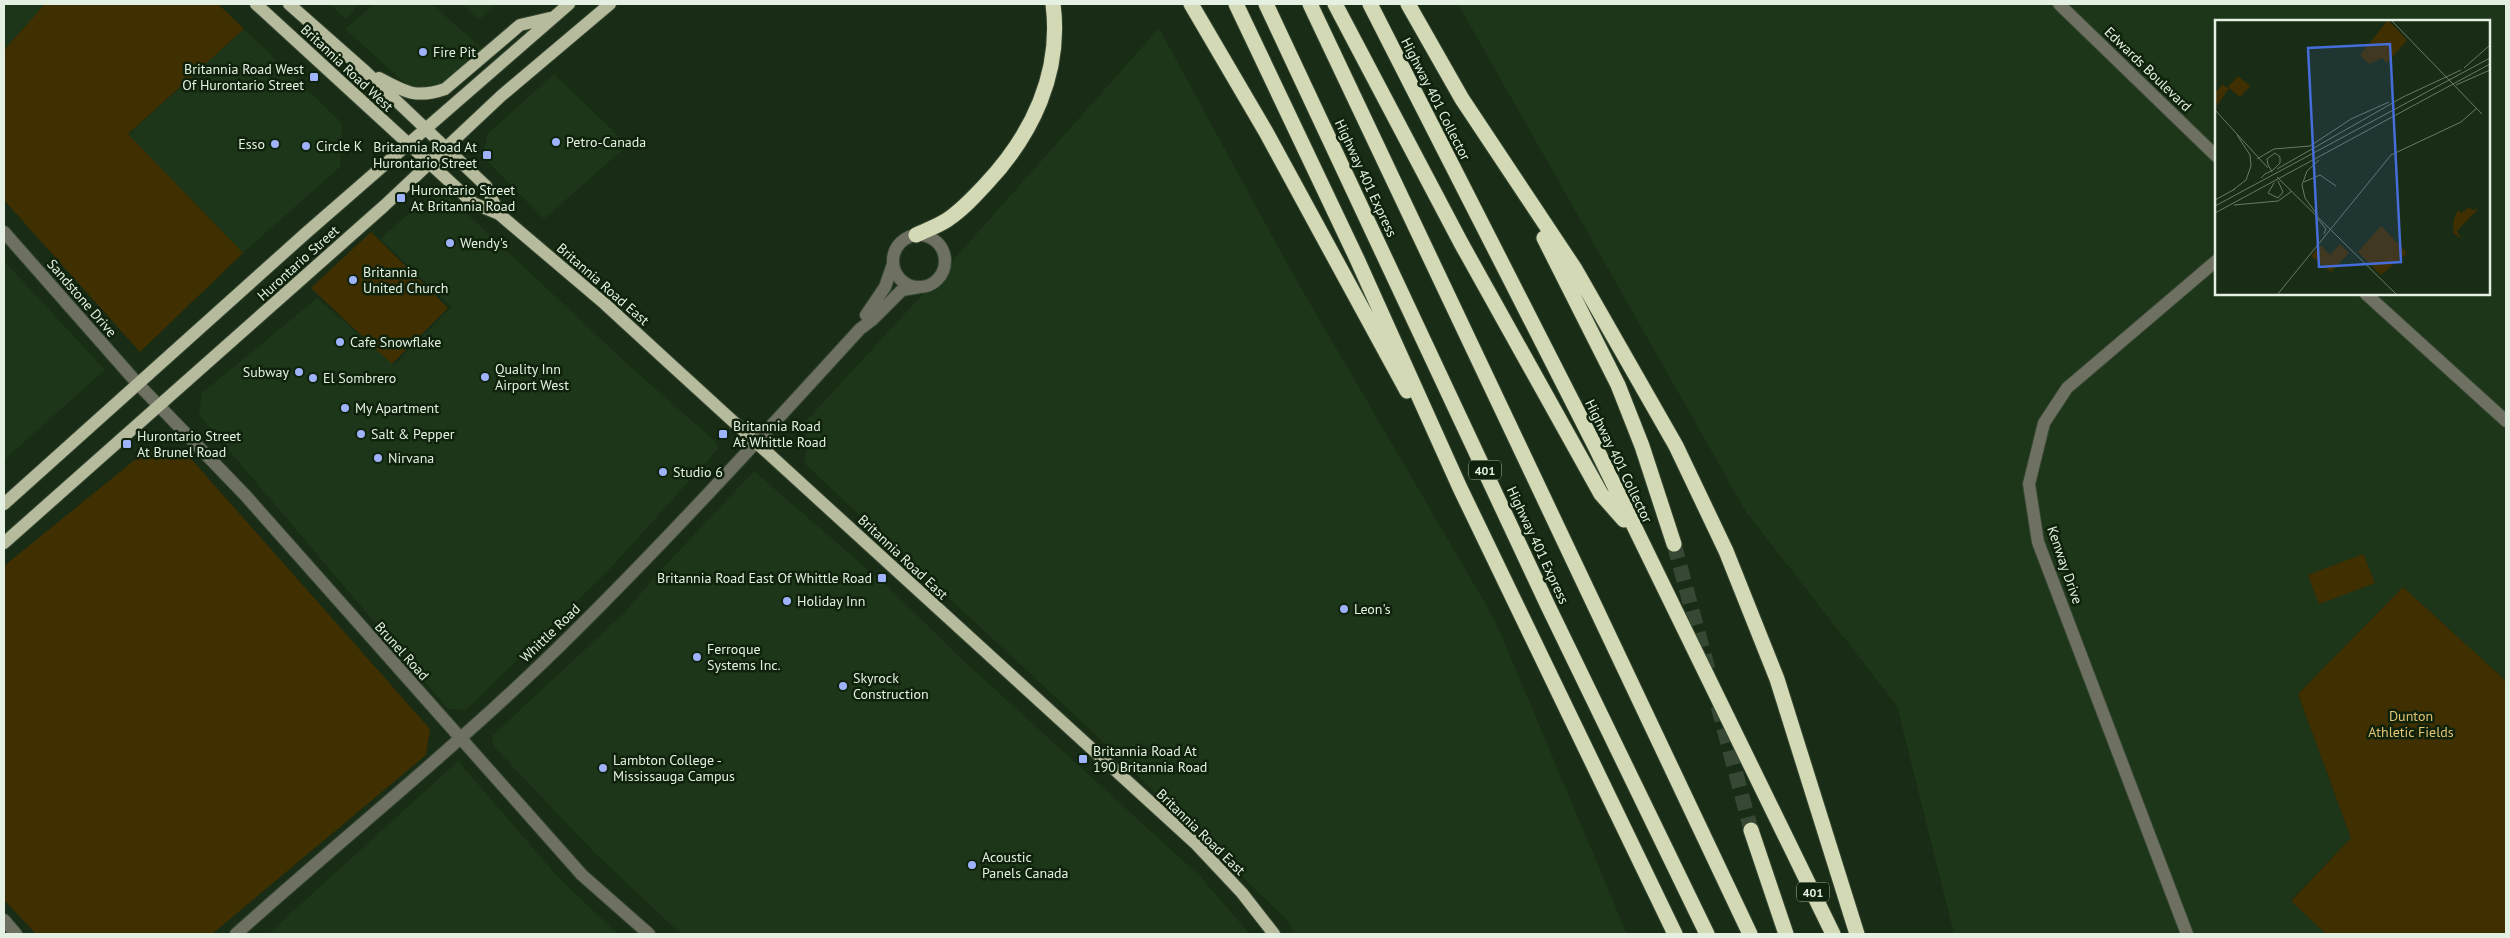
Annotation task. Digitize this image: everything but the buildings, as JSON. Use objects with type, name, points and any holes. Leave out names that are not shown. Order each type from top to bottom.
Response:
[{"type":"highway","points":[[916,235],[945,222],[960,211],[995,175],[1018,147],[1031,125],[1047,84],[1051,63],[1054,36],[1052,4]]},
{"type":"highway","points":[[1191,4],[1266,132],[1460,488]]},
{"type":"highway","name":"401","points":[[1236,4],[1357,259],[1460,488],[1675,934]]},
{"type":"highway","name":"Highway 401 Express","points":[[1266,4],[1548,606],[1707,934]]},
{"type":"highway","name":"Highway 401 Express","points":[[1310,4],[1750,934]]},
{"type":"highway","points":[[1335,4],[1461,243],[1601,494],[1638,537]]},
{"type":"highway","name":"Highway 401 Collector","points":[[1370,4],[1591,439],[1833,934]]},
{"type":"highway","points":[[1408,4],[1462,98],[1584,286],[1676,446],[1726,551],[1777,679],[1857,934]]},
{"type":"highway","points":[[1515,181],[1618,385],[1642,446],[1674,544]]},
{"type":"highway","points":[[1751,830],[1786,934]]},
{"type":"main road","name":"Britannia Road West","points":[[256,4],[419,154]]},
{"type":"main road","name":"Britannia Road West","points":[[289,4],[366,72],[429,134]]},
{"type":"main road","name":"Hurontario Street","points":[[4,504],[408,144],[429,134],[569,4]]},
{"type":"main road","name":"Hurontario Street","points":[[4,543],[160,406],[501,96],[610,4]]},
{"type":"main road","points":[[366,72],[414,95],[445,89],[520,25],[553,18]]},
{"type":"main road","name":"Britannia Road East","points":[[429,134],[486,186],[500,214]]},
{"type":"main road","name":"Britannia Road East","points":[[419,154],[473,203],[500,214],[605,304],[1195,843],[1242,893],[1274,934]]},
{"type":"street","name":"Edwards Boulevard","points":[[2059,4],[2215,155]]},
{"type":"street","name":"Sandstone Drive","points":[[4,232],[138,384]]},
{"type":"street","points":[[916,235],[924,235],[937,242],[945,258],[940,276],[935,281],[920,286],[909,285],[901,280],[893,264],[895,250],[900,243],[916,235]]},
{"type":"street","name":"Kenway Drive","points":[[2187,934],[2038,542],[2029,484],[2044,423],[2067,388],[2215,262]]},
{"type":"street","name":"Whittle Road","points":[[860,329],[885,287],[893,264]]},
{"type":"street","name":"Whittle Road","points":[[236,934],[459,738],[612,594],[860,329],[872,320],[902,290],[920,286]]},
{"type":"street","points":[[2367,295],[2506,421]]},
{"type":"street","name":"Brunel Road","points":[[138,384],[245,495],[582,875],[649,934]]},
{"type":"street","points":[[4,920],[16,934]]},
{"type":"shaded area","points":[[4,4],[45,4],[4,50]]},
{"type":"shaded area","points":[[329,4],[359,4],[346,19]]},
{"type":"shaded area","points":[[374,4],[432,4],[486,52],[441,88],[408,86],[345,29]]},
{"type":"shaded area","points":[[462,4],[496,4],[479,20]]},
{"type":"shaded area","points":[[1458,4],[2506,4],[2506,681],[2403,587],[2298,694],[2351,838],[2291,900],[2326,934],[1954,934],[1897,706],[1746,512]]},
{"type":"shaded area","points":[[1159,28],[1294,276],[1495,620],[1627,934],[1293,934],[1288,921],[1082,722],[805,464],[806,421],[932,284]]},
{"type":"shaded area","points":[[244,29],[342,123],[340,167],[243,253],[128,135]]},
{"type":"shaded area","points":[[554,74],[628,145],[544,219],[483,157],[487,134]]},
{"type":"shaded area","points":[[432,193],[446,194],[633,369],[716,442],[718,449],[609,570],[466,710],[448,709],[199,415],[202,393],[317,298],[394,365],[451,307],[380,239]]},
{"type":"shaded area","points":[[4,261],[105,370],[4,460]]},
{"type":"shaded area","points":[[754,471],[888,587],[965,662],[1199,875],[1250,934],[682,934],[671,925],[593,851],[493,746],[492,736],[625,612],[657,574]]},
{"type":"shaded area","points":[[458,761],[559,878],[618,934],[268,934]]},
{"type":"green space","points":[[45,4],[218,4],[244,29],[128,134],[243,253],[140,352],[4,200],[4,50]]},
{"type":"green space","points":[[371,232],[448,308],[392,364],[311,288]]},
{"type":"green space","points":[[147,450],[185,452],[430,729],[426,755],[212,934],[36,934],[4,900],[4,566]]},
{"type":"green space","points":[[2363,554],[2375,583],[2319,604],[2308,575]]},
{"type":"green space","name":"Dunton Athletic Fields","points":[[2403,587],[2506,681],[2506,934],[2326,934],[2291,901],[2351,838],[2298,694]]},
{"type":"tunnel","points":[[1674,544],[1708,669]]},
{"type":"tunnel","points":[[1718,706],[1751,830]]},
{"type":"place","name":"Fire Pit","points":[[423,52]]},
{"type":"place","name":"Britannia Road West Of Hurontario Street","points":[[314,77]]},
{"type":"place","name":"Petro-Canada","points":[[556,142]]},
{"type":"place","name":"Esso","points":[[275,144]]},
{"type":"place","name":"Circle K","points":[[306,146]]},
{"type":"place","name":"Britannia Road At Hurontario Street","points":[[487,155]]},
{"type":"place","name":"Hurontario Street At Britannia Road","points":[[401,198]]},
{"type":"place","name":"Wendy's","points":[[450,243]]},
{"type":"place","name":"Britannia United Church","points":[[353,280]]},
{"type":"place","name":"Cafe Snowflake","points":[[340,342]]},
{"type":"place","name":"Subway","points":[[299,372]]},
{"type":"place","name":"Quality Inn Airport West","points":[[485,377]]},
{"type":"place","name":"El Sombrero","points":[[313,378]]},
{"type":"place","name":"My Apartment","points":[[345,408]]},
{"type":"place","name":"Salt & Pepper","points":[[361,434]]},
{"type":"place","name":"Britannia Road At Whittle Road","points":[[723,434]]},
{"type":"place","name":"Hurontario Street At Brunel Road","points":[[127,444]]},
{"type":"place","name":"Nirvana","points":[[378,458]]},
{"type":"place","name":"Studio 6","points":[[663,472]]},
{"type":"place","name":"Britannia Road East Of Whittle Road","points":[[882,578]]},
{"type":"place","name":"Holiday Inn","points":[[787,601]]},
{"type":"place","name":"Leon's","points":[[1344,609]]},
{"type":"place","name":"Ferroque Systems Inc.","points":[[697,657]]},
{"type":"place","name":"Skyrock Construction","points":[[843,686]]},
{"type":"place","name":"Britannia Road At 190 Britannia Road","points":[[1083,759]]},
{"type":"place","name":"Lambton College - Mississauga Campus","points":[[603,768]]},
{"type":"place","name":"Acoustic Panels Canada","points":[[972,865]]}]
